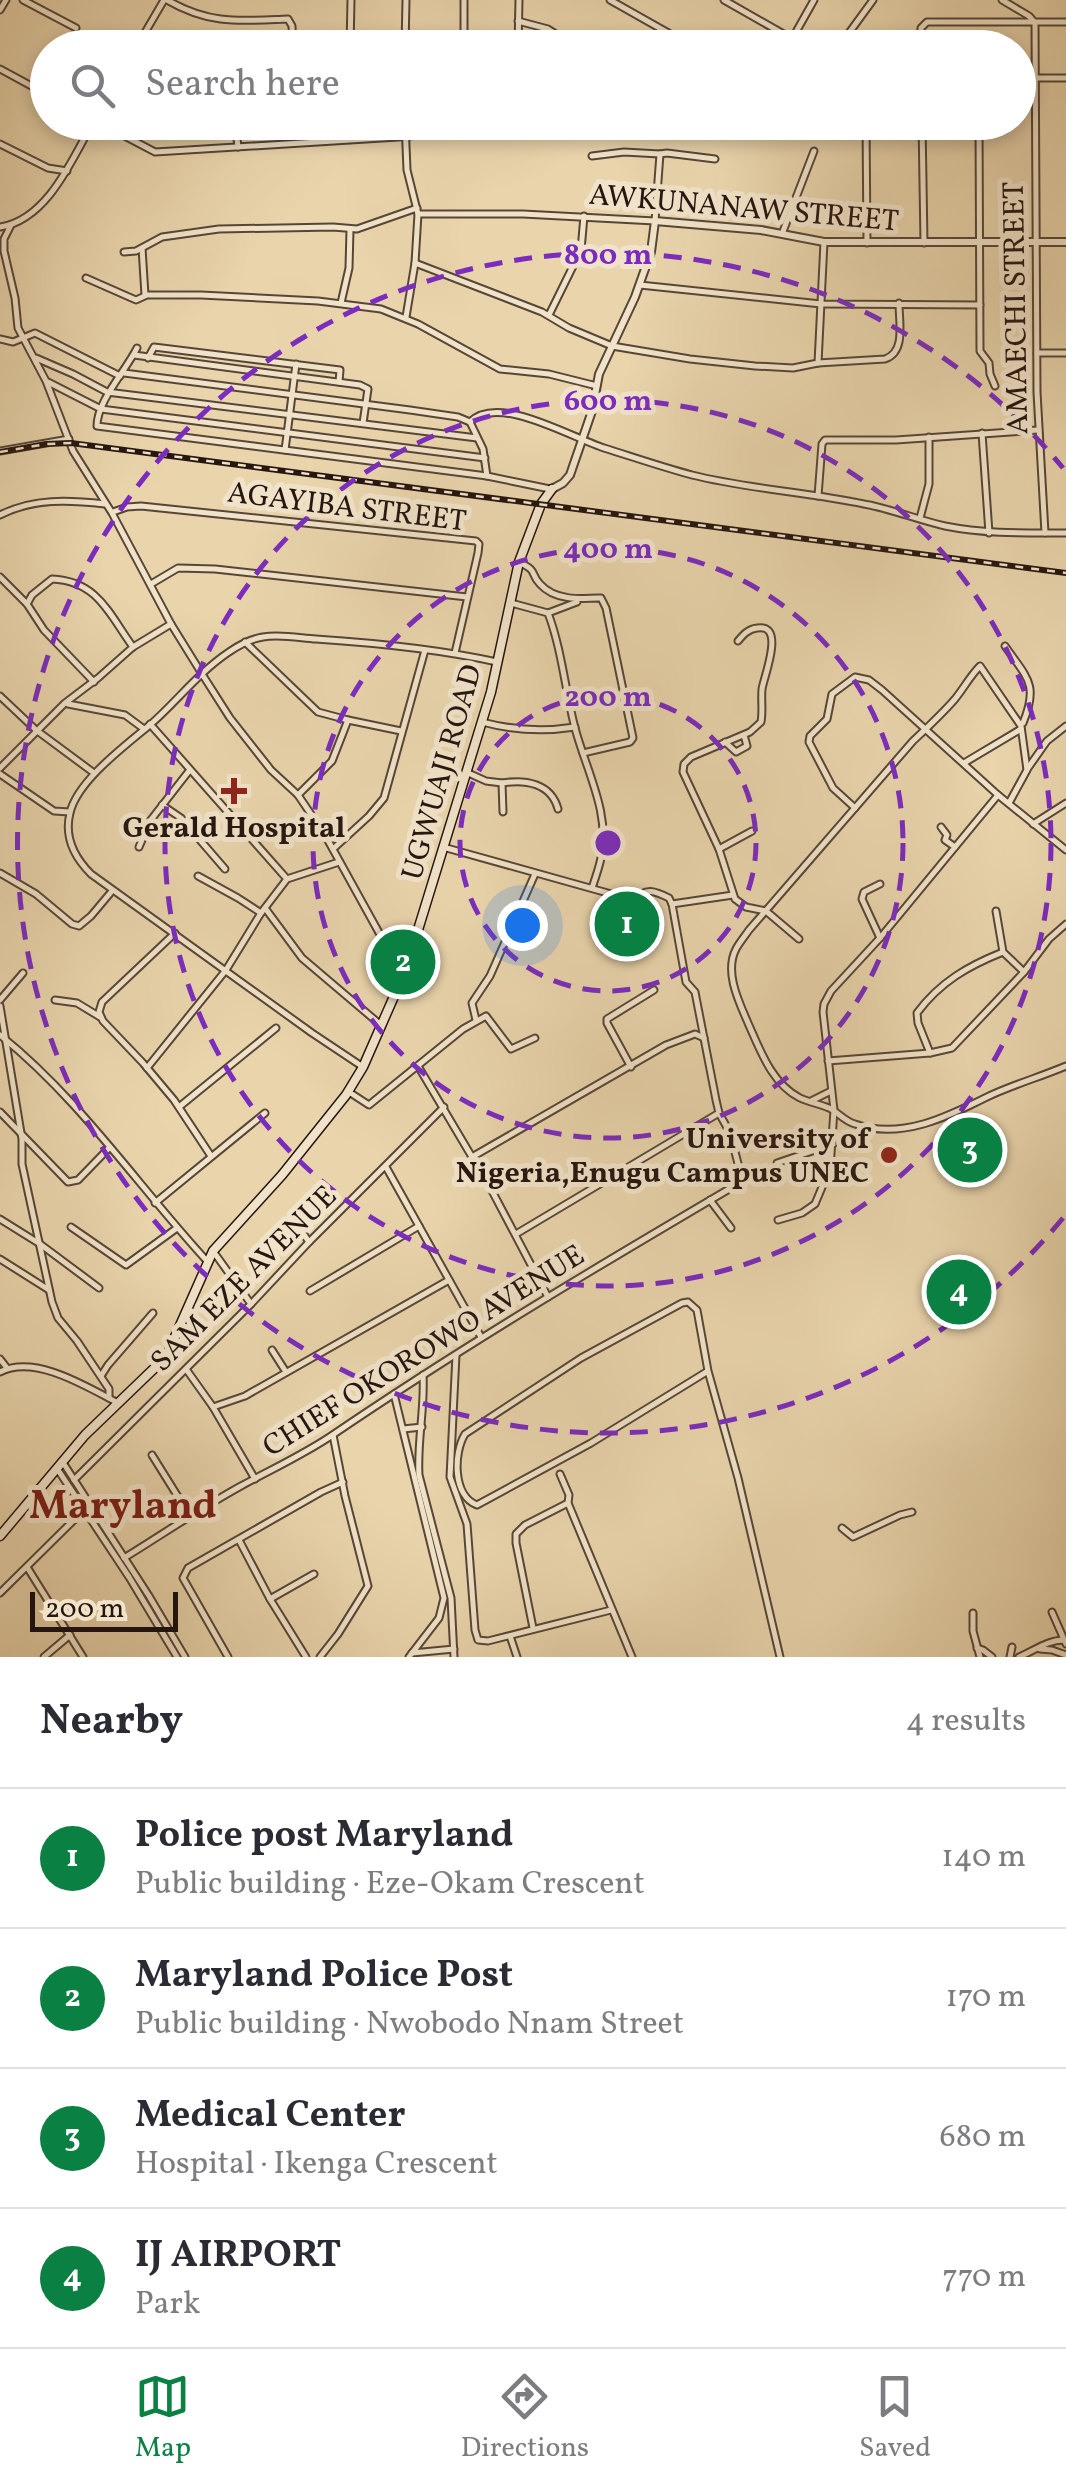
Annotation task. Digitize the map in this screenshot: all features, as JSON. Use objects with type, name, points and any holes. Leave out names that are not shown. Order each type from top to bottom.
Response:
[{"type":"main road","name":"UGWUAJI ROAD","points":[[0,1536],[59,1464],[170,1350],[213,1251],[272,1187],[348,1092],[363,1067],[406,969],[482,722],[519,562],[541,504],[552,489]]},
{"type":"street","points":[[0,10],[6,0]]},
{"type":"street","points":[[23,0],[76,28]]},
{"type":"street","points":[[147,30],[165,0],[193,14],[221,21],[288,19],[292,30]]},
{"type":"street","points":[[350,30],[351,0]]},
{"type":"street","points":[[405,30],[406,0]]},
{"type":"street","points":[[464,0],[464,30]]},
{"type":"street","points":[[518,30],[519,0]]},
{"type":"street","points":[[610,0],[663,30]]},
{"type":"street","points":[[724,0],[776,30]]},
{"type":"street","points":[[797,30],[814,0]]},
{"type":"street","points":[[851,30],[872,0]]},
{"type":"street","points":[[1002,0],[1035,23]]},
{"type":"street","points":[[518,21],[550,30]]},
{"type":"street","points":[[921,30],[927,22],[1066,22]]},
{"type":"street","name":"AMAECHI STREET","points":[[1035,23],[1035,30]]},
{"type":"street","points":[[0,68],[30,84]]},
{"type":"street","points":[[1036,78],[1066,78]]},
{"type":"street","points":[[0,227],[32,214],[84,140]]},
{"type":"street","points":[[130,140],[155,152],[350,140]]},
{"type":"street","points":[[237,140],[238,147]]},
{"type":"street","points":[[406,140],[407,170],[418,211],[406,318]]},
{"type":"street","points":[[866,140],[867,243]]},
{"type":"street","points":[[922,140],[924,243]]},
{"type":"street","points":[[979,140],[980,352],[989,362],[995,386]]},
{"type":"street","name":"AMAECHI STREET","points":[[1035,140],[1038,430],[1045,533]]},
{"type":"street","points":[[0,144],[48,168],[66,171]]},
{"type":"street","points":[[782,234],[814,150]]},
{"type":"street","points":[[592,156],[667,153],[715,159]]},
{"type":"street","points":[[363,423],[366,387],[148,358],[135,352],[96,421],[97,426],[487,476],[552,489],[567,480],[582,441],[601,368],[651,252],[660,154]]},
{"type":"street","name":"AWKUNANAW STREET","points":[[350,230],[418,211],[584,216],[736,227],[824,242],[1066,242]]},
{"type":"street","points":[[548,316],[581,250],[584,216]]},
{"type":"street","points":[[10,225],[4,251],[18,328],[46,381],[72,451],[230,718],[298,795],[388,948],[406,969]]},
{"type":"street","points":[[124,252],[162,237],[219,229],[350,230],[350,268],[340,303]]},
{"type":"street","points":[[818,363],[824,242]]},
{"type":"street","points":[[142,248],[145,296]]},
{"type":"street","points":[[415,263],[612,346],[754,366],[793,368],[885,360],[898,348],[899,303]]},
{"type":"street","points":[[86,278],[132,299],[201,295],[382,309],[500,369],[549,374],[597,386]]},
{"type":"street","points":[[640,285],[821,304],[980,304]]},
{"type":"street","points":[[0,339],[13,342],[39,335],[114,374],[458,417],[470,422],[487,476]]},
{"type":"street","points":[[148,358],[154,348],[296,364],[340,370],[339,382]]},
{"type":"street","points":[[1036,353],[1066,353]]},
{"type":"street","points":[[33,357],[110,392],[477,438]]},
{"type":"street","points":[[286,450],[296,364]]},
{"type":"street","points":[[46,381],[101,409],[484,458]]},
{"type":"street","points":[[470,422],[477,416],[505,412],[531,418],[582,441],[693,475],[866,504],[988,533],[1066,533]]},
{"type":"street","points":[[818,496],[822,444],[826,440],[1038,430]]},
{"type":"street","points":[[982,433],[988,533]]},
{"type":"street","points":[[920,519],[929,484],[929,437]]},
{"type":"street","points":[[0,450],[70,439]]},
{"type":"street","points":[[0,515],[35,502],[105,504]]},
{"type":"street","name":"AGAYIBA STREET","points":[[112,513],[126,507],[159,508],[476,542],[478,554],[455,653]]},
{"type":"street","points":[[519,562],[532,569],[538,584],[580,601]]},
{"type":"street","points":[[150,584],[178,568],[216,569],[467,597]]},
{"type":"street","points":[[0,577],[94,682]]},
{"type":"street","points":[[27,604],[32,594],[52,580],[75,582],[92,591],[133,647]]},
{"type":"street","points":[[511,603],[548,613],[600,598],[611,622],[632,738],[630,742],[583,753]]},
{"type":"street","points":[[548,613],[603,825],[602,857],[592,888]]},
{"type":"street","points":[[70,812],[54,811],[0,771],[66,703],[133,647],[172,624]]},
{"type":"street","points":[[738,641],[759,627],[772,635],[760,722],[756,728],[692,757],[683,768],[684,776],[718,849],[734,896],[743,906],[766,911],[799,938]]},
{"type":"street","points":[[363,1067],[84,868],[74,852],[70,812],[94,774],[202,674],[244,642],[270,636],[455,653],[497,662]]},
{"type":"street","points":[[244,642],[314,708],[348,720],[402,731]]},
{"type":"street","points":[[1005,646],[1032,687],[1021,728],[1026,770]]},
{"type":"street","points":[[333,849],[384,798],[425,650]]},
{"type":"street","points":[[1021,728],[980,666],[736,948],[732,960],[734,984],[771,1071],[790,1091],[834,1110],[853,1124],[908,1128],[974,1106],[986,1097],[1066,1066]]},
{"type":"street","points":[[855,808],[833,788],[810,748],[810,736],[827,719],[832,694],[855,677],[869,680],[1066,850]]},
{"type":"street","points":[[0,696],[36,730],[94,774]]},
{"type":"street","points":[[66,703],[125,715],[147,726],[287,879]]},
{"type":"street","points":[[298,795],[332,760],[348,720]]},
{"type":"street","points":[[482,722],[506,728],[575,728]]},
{"type":"street","points":[[1010,803],[1026,770],[1047,741],[1066,726]]},
{"type":"street","points":[[964,763],[1021,728]]},
{"type":"street","points":[[725,742],[736,752],[747,746],[744,734]]},
{"type":"street","points":[[139,847],[150,821],[190,771]]},
{"type":"street","points":[[466,772],[486,781],[536,784],[554,797],[558,808]]},
{"type":"street","points":[[502,783],[504,812]]},
{"type":"street","points":[[778,1220],[802,1213],[815,1204],[830,1168],[834,1110],[824,1004],[998,795]]},
{"type":"street","points":[[1033,824],[1066,803]]},
{"type":"street","points":[[162,805],[181,818],[225,869]]},
{"type":"street","points":[[941,827],[945,840],[956,847]]},
{"type":"street","points":[[718,849],[752,831]]},
{"type":"street","points":[[443,847],[632,898],[648,890],[669,898],[686,982],[695,992],[719,1113],[516,1234]]},
{"type":"street","points":[[147,1068],[226,970],[287,879],[339,862]]},
{"type":"street","points":[[0,873],[79,926],[112,890]]},
{"type":"street","points":[[476,1020],[472,1003],[490,976],[536,873]]},
{"type":"street","points":[[198,876],[263,911],[302,958],[382,1026]]},
{"type":"street","points":[[880,884],[864,892],[862,898],[880,938]]},
{"type":"street","points":[[672,904],[734,896]]},
{"type":"street","points":[[996,911],[1003,952],[1024,972]]},
{"type":"street","points":[[828,1061],[952,1048],[1066,924]]},
{"type":"street","points":[[100,1017],[102,1002],[174,934]]},
{"type":"street","points":[[930,1053],[917,1012],[940,986],[978,962],[1003,952]]},
{"type":"street","points":[[991,957],[1011,960]]},
{"type":"street","points":[[23,974],[0,1003],[21,1131],[22,1164],[58,1318],[102,1376],[109,1398]]},
{"type":"street","points":[[630,1068],[607,1019],[654,990]]},
{"type":"street","points":[[55,1000],[77,1004],[100,1017],[179,1107],[211,1156]]},
{"type":"street","points":[[348,1092],[368,1105],[486,1016],[510,1049],[535,1038]]},
{"type":"street","points":[[179,1107],[276,1028]]},
{"type":"street","points":[[472,1157],[682,1038],[695,1034],[704,1038]]},
{"type":"street","points":[[0,1035],[70,1101],[207,1261]]},
{"type":"street","points":[[418,1066],[548,1296]]},
{"type":"street","points":[[810,1101],[831,1091]]},
{"type":"street","name":"SAM EZE AVENUE","points":[[74,1480],[444,1108]]},
{"type":"street","points":[[155,1202],[265,1113]]},
{"type":"street","name":"CHIEF OKOROWO AVENUE","points":[[124,1558],[334,1435],[481,1336],[736,1184],[741,1176],[730,1134],[719,1113]]},
{"type":"street","points":[[1,1115],[71,1183],[110,1148]]},
{"type":"street","points":[[777,1163],[832,1144]]},
{"type":"street","points":[[386,1167],[481,1336]]},
{"type":"street","points":[[710,1200],[730,1228]]},
{"type":"street","points":[[272,1236],[315,1204]]},
{"type":"street","points":[[0,1219],[99,1288]]},
{"type":"street","points":[[294,1220],[309,1242]]},
{"type":"street","points":[[310,1290],[419,1226]]},
{"type":"street","points":[[70,1227],[126,1265],[177,1228]]},
{"type":"street","points":[[213,1251],[251,1304]]},
{"type":"street","points":[[0,1260],[50,1290]]},
{"type":"street","points":[[213,1407],[245,1396],[449,1280]]},
{"type":"street","points":[[708,1371],[488,1500],[475,1505],[465,1496],[458,1480],[464,1434],[580,1358],[688,1302],[696,1310],[780,1657]]},
{"type":"street","points":[[102,1376],[153,1313]]},
{"type":"street","points":[[272,1350],[286,1372]]},
{"type":"street","points":[[456,1355],[450,1478],[468,1524],[476,1636],[488,1642],[611,1610]]},
{"type":"street","points":[[0,1359],[8,1368]]},
{"type":"street","points":[[0,1372],[26,1366],[48,1370],[118,1403]]},
{"type":"street","points":[[186,1369],[255,1479]]},
{"type":"street","points":[[411,1655],[455,1653],[451,1598],[419,1475],[423,1375]]},
{"type":"street","points":[[394,1394],[444,1598],[439,1618],[411,1655]]},
{"type":"street","points":[[403,1429],[422,1427]]},
{"type":"street","points":[[320,1657],[368,1586],[334,1435]]},
{"type":"street","points":[[152,1455],[190,1516]]},
{"type":"street","points":[[59,1464],[74,1480],[124,1558],[181,1657]]},
{"type":"street","points":[[59,1464],[146,1598]]},
{"type":"street","points":[[560,1474],[632,1657]]},
{"type":"street","points":[[226,1656],[184,1578],[188,1568],[343,1482]]},
{"type":"street","points":[[533,1629],[516,1534],[568,1502]]},
{"type":"street","points":[[0,1593],[85,1509]]},
{"type":"street","points":[[842,1528],[854,1537],[912,1512]]},
{"type":"street","points":[[238,1540],[306,1657]]},
{"type":"street","points":[[27,1566],[83,1657]]},
{"type":"street","points":[[270,1599],[314,1574]]},
{"type":"street","points":[[1019,1657],[1049,1642],[1065,1642],[1052,1612]]},
{"type":"street","points":[[973,1614],[972,1628],[980,1657]]},
{"type":"street","points":[[44,1657],[70,1635]]},
{"type":"street","points":[[510,1636],[517,1657]]},
{"type":"street","points":[[1010,1657],[1012,1647]]},
{"type":"street","points":[[976,1648],[992,1657]]},
{"type":"street","points":[[1038,1650],[1066,1655]]},
{"type":"green space","points":[[969,1271],[981,1298],[949,1313],[937,1285]]},
{"type":"railway","points":[[0,452],[71,443],[1066,573]]},
{"type":"place","name":"Gerald Hospital","points":[[234,791]]},
{"type":"place","name":"Police post Maryland","points":[[627,924]]},
{"type":"place","name":"Maryland Police Post","points":[[403,962]]},
{"type":"place","name":"Medical Center","points":[[970,1150]]},
{"type":"place","name":"University of Nigeria,Enugu Campus UNEC","points":[[889,1155]]},
{"type":"place","name":"IJ AIRPORT","points":[[959,1292]]},
{"type":"district","name":"Maryland","points":[[123,1504]]}]
